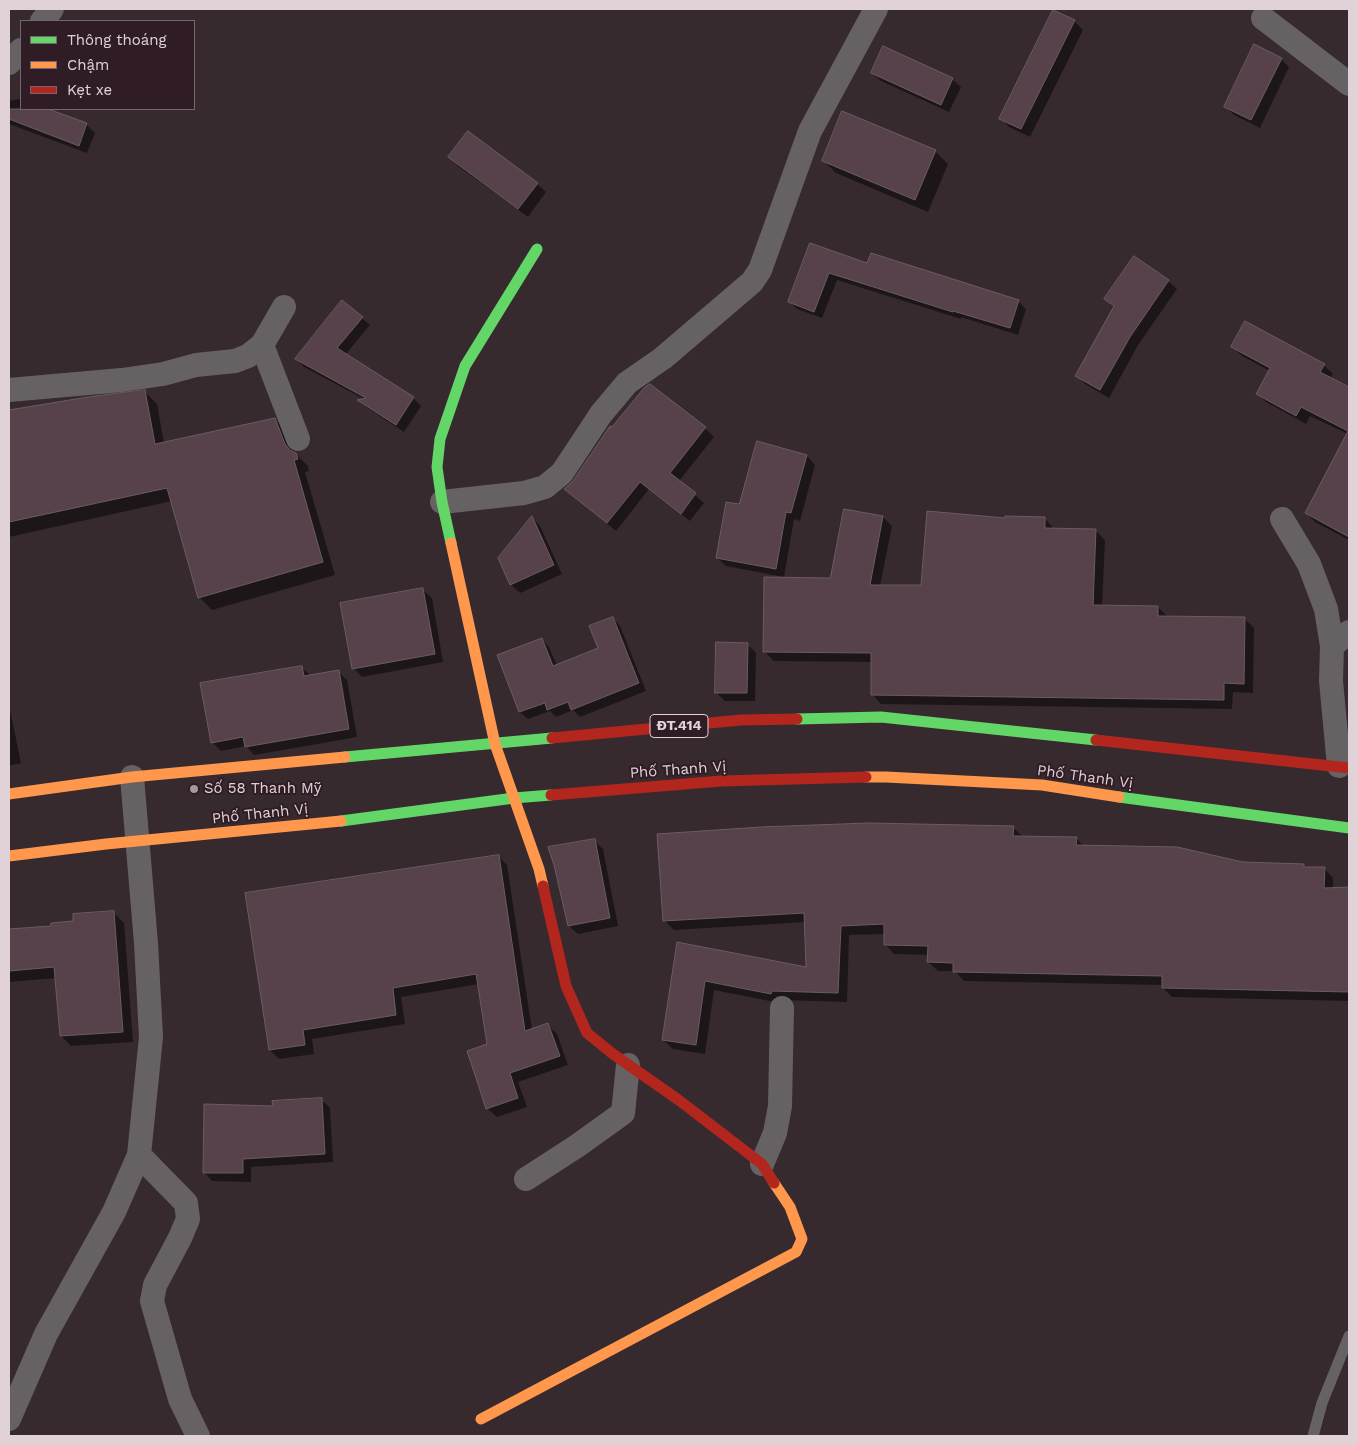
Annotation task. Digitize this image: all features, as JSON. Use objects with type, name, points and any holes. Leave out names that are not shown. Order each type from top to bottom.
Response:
[{"type":"main road","points":[[481,1419],[796,1252],[802,1239],[790,1207],[762,1164],[587,1033],[566,986],[539,869],[495,744],[442,502],[437,467],[440,439],[465,366],[538,249]]},
{"type":"main road","name":"ĐT.414","points":[[9,794],[132,778],[741,720],[880,717],[1344,767]]},
{"type":"main road","name":"Phố Thanh Vị","points":[[9,856],[339,821],[514,798],[722,781],[886,777],[1042,785],[1200,809],[1349,828]]},
{"type":"street","points":[[43,20],[52,9]]},
{"type":"street","points":[[442,502],[524,493],[545,487],[562,473],[601,414],[627,383],[663,358],[752,282],[760,270],[810,131],[876,9]]},
{"type":"street","points":[[1263,18],[1349,84]]},
{"type":"street","points":[[9,63],[20,51]]},
{"type":"street","points":[[9,390],[122,380],[163,374],[196,365],[235,361],[248,356],[262,345],[284,307]]},
{"type":"street","points":[[262,345],[298,439]]},
{"type":"street","points":[[1282,519],[1309,564],[1326,609],[1341,639],[1331,682],[1344,767]]},
{"type":"street","points":[[9,1419],[46,1334],[114,1212],[139,1155],[150,1037],[146,943],[132,778]]},
{"type":"street","points":[[762,1164],[775,1133],[780,1106],[782,1008]]},
{"type":"street","points":[[526,1179],[623,1113],[628,1065]]},
{"type":"street","points":[[139,1155],[186,1203],[188,1219],[155,1285],[152,1301],[180,1399],[198,1436]]},
{"type":"lane","points":[[1313,1436],[1322,1403],[1349,1336]]},
{"type":"building","points":[[1053,10],[1075,20],[1021,129],[999,119]]},
{"type":"building","points":[[1254,44],[1282,58],[1251,120],[1224,107]]},
{"type":"building","points":[[883,46],[953,78],[941,105],[871,73]]},
{"type":"building","points":[[9,109],[51,110],[87,123],[79,146],[9,119]]},
{"type":"building","points":[[842,111],[936,150],[915,200],[822,161]]},
{"type":"building","points":[[468,131],[538,183],[518,209],[448,157]]},
{"type":"building","points":[[810,243],[867,263],[871,253],[1019,300],[1010,328],[829,273],[814,312],[788,302]]},
{"type":"building","points":[[1134,256],[1169,280],[1130,337],[1100,390],[1075,376],[1114,306],[1104,299]]},
{"type":"building","points":[[342,300],[363,317],[337,348],[414,397],[396,425],[357,400],[366,398],[295,359]]},
{"type":"building","points":[[1245,321],[1325,364],[1320,372],[1349,387],[1349,537],[1305,513],[1348,431],[1301,407],[1296,416],[1256,394],[1270,368],[1231,347]]},
{"type":"building","points":[[650,384],[706,427],[670,473],[696,493],[681,514],[640,482],[607,523],[564,489],[573,481],[610,426],[612,427],[644,388]]},
{"type":"building","points":[[145,390],[155,444],[275,418],[285,444],[296,453],[298,459],[294,460],[323,562],[198,598],[167,488],[9,522],[9,410]]},
{"type":"building","points":[[757,441],[807,455],[791,513],[786,512],[776,569],[716,558],[726,502],[739,504]]},
{"type":"building","points":[[844,509],[883,516],[870,585],[921,585],[927,511],[1005,518],[1005,516],[1045,517],[1045,528],[1096,529],[1093,605],[1158,606],[1158,616],[1245,617],[1244,684],[1224,683],[1224,700],[871,695],[871,653],[763,652],[764,577],[830,578]]},
{"type":"building","points":[[532,516],[554,565],[510,585],[498,558]]},
{"type":"building","points":[[423,588],[435,654],[352,669],[340,603]]},
{"type":"building","points":[[613,617],[639,683],[571,710],[568,702],[547,710],[545,703],[519,712],[497,655],[542,638],[553,666],[598,648],[589,626]]},
{"type":"building","points":[[716,642],[748,643],[747,693],[715,693]]},
{"type":"building","points":[[302,666],[304,676],[339,670],[349,729],[245,747],[243,737],[211,743],[200,683]]},
{"type":"building","points":[[869,823],[1014,826],[1013,836],[1077,837],[1076,845],[1177,847],[1243,862],[1304,864],[1304,867],[1325,867],[1324,888],[1349,887],[1349,992],[1162,988],[1162,976],[953,972],[953,963],[927,962],[928,946],[884,945],[884,924],[841,926],[838,993],[772,991],[771,994],[705,981],[696,1045],[662,1040],[677,942],[806,967],[804,913],[663,921],[657,834],[761,827]]},
{"type":"building","points":[[595,839],[610,918],[568,926],[548,847]]},
{"type":"building","points":[[499,855],[525,1031],[548,1023],[560,1056],[510,1073],[518,1098],[486,1109],[467,1051],[487,1044],[476,974],[393,988],[396,1015],[303,1030],[305,1045],[269,1050],[245,893]]},
{"type":"building","points":[[114,911],[123,1032],[60,1036],[54,967],[9,971],[9,929],[51,926],[51,923],[73,921],[73,914]]},
{"type":"building","points":[[322,1098],[325,1154],[243,1159],[243,1173],[203,1173],[204,1104],[273,1106],[272,1101]]},
{"type":"traffic: fast","points":[[451,543],[437,467],[440,439],[465,366],[537,249]]},
{"type":"traffic: fast","points":[[797,719],[881,717],[1096,740]]},
{"type":"traffic: fast","points":[[345,757],[552,738]]},
{"type":"traffic: fast","points":[[341,821],[514,798],[551,795]]},
{"type":"traffic: fast","points":[[1119,797],[1349,828]]},
{"type":"traffic: slow","points":[[451,543],[495,744],[539,869],[543,886]]},
{"type":"traffic: slow","points":[[9,794],[132,777],[345,757]]},
{"type":"traffic: slow","points":[[866,777],[1042,785],[1119,797]]},
{"type":"traffic: slow","points":[[9,856],[106,844],[341,821]]},
{"type":"traffic: slow","points":[[481,1419],[796,1252],[802,1239],[790,1207],[774,1183]]},
{"type":"traffic: jam","points":[[552,738],[741,720],[797,719]]},
{"type":"traffic: jam","points":[[1096,740],[1349,768]]},
{"type":"traffic: jam","points":[[551,795],[722,781],[866,777]]},
{"type":"traffic: jam","points":[[543,886],[566,986],[587,1033],[762,1164],[774,1183]]},
{"type":"place","name":"Số 58 Thanh Mỹ","points":[[194,789]]}]
